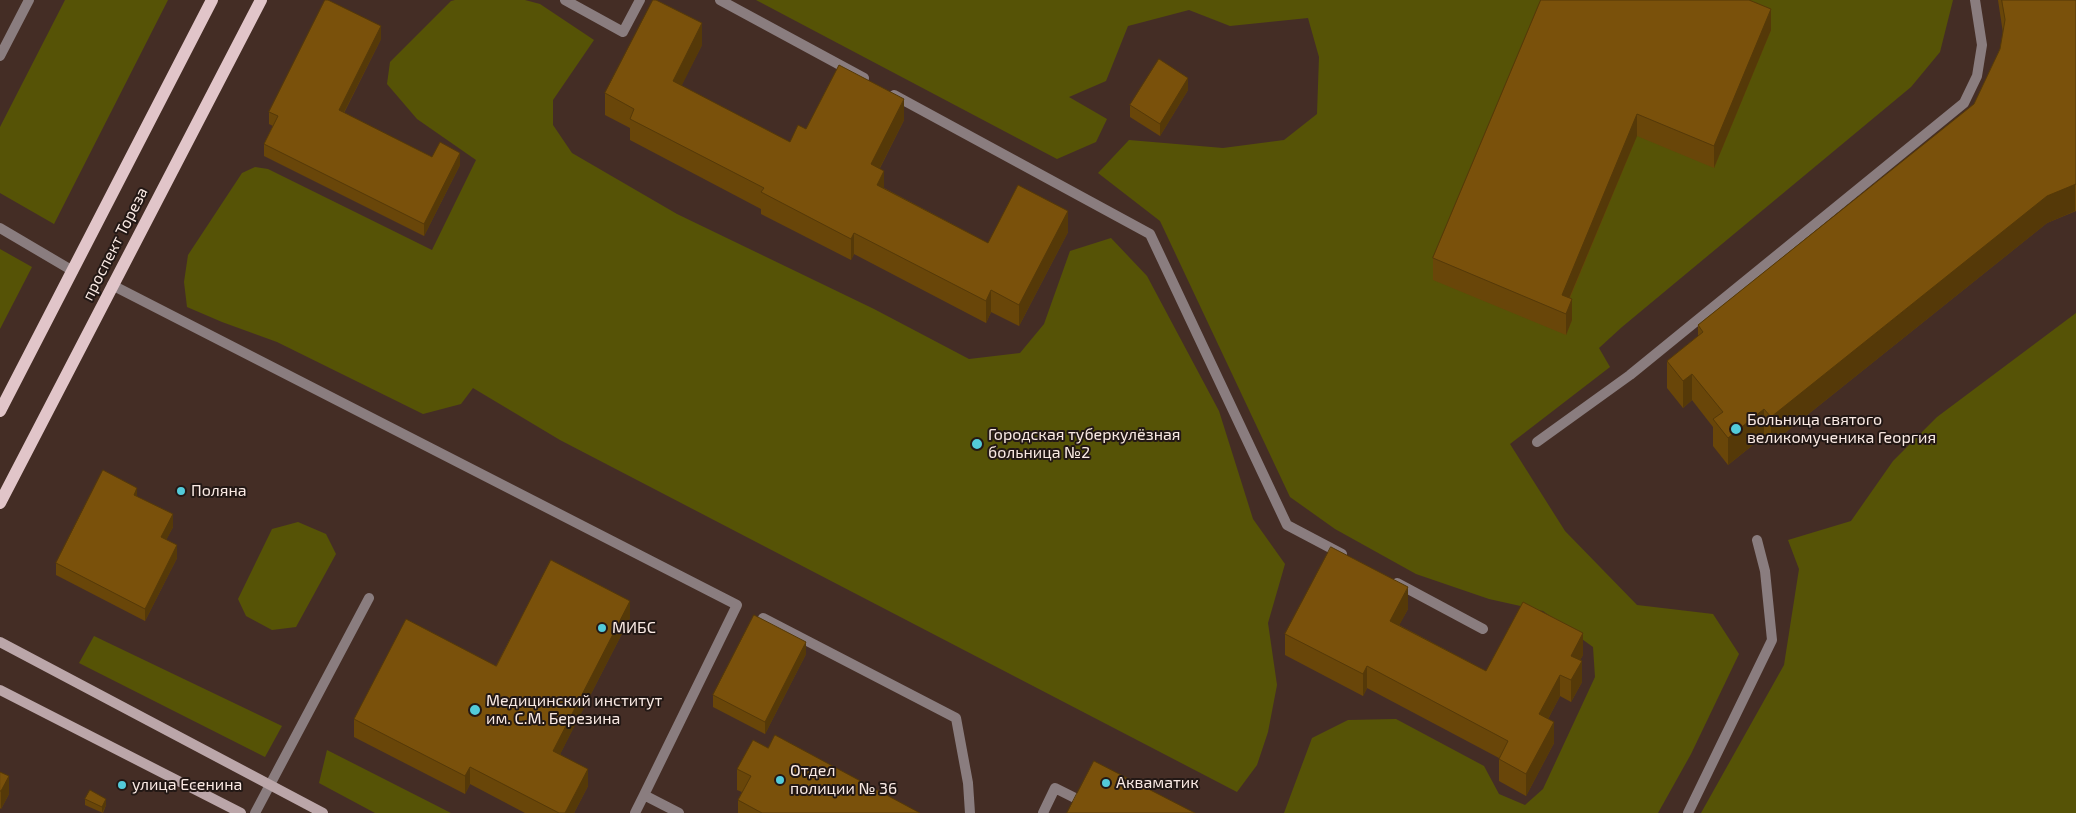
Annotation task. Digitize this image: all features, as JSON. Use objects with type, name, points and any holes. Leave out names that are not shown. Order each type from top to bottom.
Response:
[{"type":"main road","name":"проспект Тореза","points":[[0,411],[212,0]]},
{"type":"main road","name":"проспект Тореза","points":[[0,503],[261,0]]},
{"type":"street","points":[[0,642],[323,813]]},
{"type":"street","points":[[0,690],[240,813]]},
{"type":"lane","points":[[0,56],[29,0]]},
{"type":"lane","points":[[565,0],[623,32],[640,0]]},
{"type":"lane","points":[[720,0],[1150,234],[1287,526],[1355,561]]},
{"type":"lane","points":[[1537,442],[1630,376],[1964,103],[1977,76],[1982,45],[1975,0]]},
{"type":"lane","points":[[0,228],[73,271]]},
{"type":"lane","points":[[112,285],[737,605],[635,813]]},
{"type":"lane","points":[[1688,813],[1772,640],[1765,571],[1757,540]]},
{"type":"lane","points":[[1389,579],[1482,629]]},
{"type":"lane","points":[[255,813],[369,598]]},
{"type":"lane","points":[[763,618],[956,718],[968,783],[970,813]]},
{"type":"lane","points":[[1043,813],[1055,788],[1077,800]]},
{"type":"lane","points":[[644,795],[679,813]]},
{"type":"shaded area","points":[[65,0],[168,0],[54,224],[0,193],[0,127]]},
{"type":"shaded area","points":[[525,0],[540,4],[594,40],[553,100],[553,125],[572,153],[677,214],[874,309],[969,359],[1020,353],[1044,324],[1070,251],[1111,238],[1147,276],[1219,411],[1253,519],[1285,564],[1268,623],[1277,685],[1268,732],[1257,765],[1237,792],[560,440],[473,388],[461,404],[423,414],[277,342],[187,307],[184,282],[188,255],[242,173],[255,167],[268,169],[432,250],[476,160],[417,119],[387,84],[390,62],[451,1]]},
{"type":"shaded area","points":[[756,0],[1953,0],[1940,52],[1911,87],[1622,327],[1599,348],[1610,367],[1510,444],[1565,531],[1637,605],[1713,614],[1739,654],[1691,754],[1658,813],[1284,813],[1312,738],[1348,720],[1396,719],[1484,766],[1499,794],[1525,805],[1543,789],[1595,677],[1593,647],[1543,611],[1489,599],[1416,574],[1335,529],[1290,497],[1160,221],[1098,173],[1129,140],[1223,148],[1284,140],[1317,114],[1319,57],[1308,18],[1230,26],[1189,10],[1128,26],[1106,81],[1069,97],[1107,119],[1096,142],[1057,159]]},
{"type":"shaded area","points":[[0,249],[32,267],[0,329]]},
{"type":"shaded area","points":[[2076,313],[2076,813],[1701,813],[1784,665],[1799,569],[1788,540],[1851,521],[1893,461],[1937,417]]},
{"type":"shaded area","points":[[298,522],[326,534],[336,554],[296,627],[272,630],[246,616],[238,599],[272,529]]},
{"type":"shaded area","points":[[94,636],[282,726],[265,757],[79,663]]},
{"type":"shaded area","points":[[327,750],[451,813],[375,813],[319,783]]},
{"type":"building","points":[[325,0],[381,26],[339,110],[432,157],[440,142],[460,153],[424,224],[264,144],[278,116],[269,112]]},
{"type":"building","points":[[653,0],[702,23],[673,81],[790,142],[798,125],[806,129],[839,65],[904,99],[871,164],[884,171],[877,185],[988,243],[1018,185],[1068,211],[1019,305],[991,290],[986,301],[854,233],[851,239],[761,192],[764,188],[630,119],[634,109],[605,93]]},
{"type":"building","points":[[1541,0],[1749,0],[1771,9],[1714,146],[1637,114],[1562,295],[1572,299],[1566,314],[1433,258]]},
{"type":"building","points":[[2002,0],[2076,0],[2076,184],[2047,196],[1771,417],[1764,409],[1728,438],[1713,419],[1723,412],[1692,374],[1683,381],[1667,361],[1703,332],[1698,325],[1974,104],[2000,49],[2005,20]]},
{"type":"building","points":[[1159,59],[1188,78],[1160,124],[1130,105]]},
{"type":"building","points":[[103,470],[137,488],[134,495],[173,514],[161,537],[177,545],[145,609],[56,563]]},
{"type":"building","points":[[1331,547],[1408,587],[1390,621],[1486,671],[1523,602],[1583,633],[1571,656],[1582,661],[1571,680],[1560,675],[1539,714],[1554,722],[1526,774],[1499,759],[1508,741],[1367,666],[1363,674],[1285,634]]},
{"type":"building","name":"Медицинский институт им. С.М. Березина","points":[[551,560],[630,601],[553,751],[588,769],[565,813],[559,813],[470,767],[465,776],[354,719],[406,619],[496,666]]},
{"type":"building","points":[[754,615],[806,642],[765,722],[713,695]]},
{"type":"building","points":[[775,735],[920,813],[762,813],[738,800],[751,776],[737,769],[753,740],[768,748]]},
{"type":"building","name":"Акваматик","points":[[1094,761],[1195,813],[1067,813]]},
{"type":"building","points":[[0,772],[9,776],[1,791],[0,791]]},
{"type":"building","points":[[90,790],[106,799],[102,807],[85,799]]},
{"type":"place","name":"Больница святого великомученика Георгия","points":[[1736,429]]},
{"type":"place","name":"Городская туберкулёзная больница №2","points":[[977,444]]},
{"type":"place","name":"Поляна","points":[[181,491]]},
{"type":"place","name":"МИБС","points":[[602,628]]},
{"type":"place","name":"Медицинский институт им. С.М. Березина","points":[[475,710]]},
{"type":"place","name":"Отдел полиции № 36","points":[[780,780]]},
{"type":"place","name":"Акваматик","points":[[1106,783]]},
{"type":"place","name":"улица Есенина","points":[[122,785]]}]
